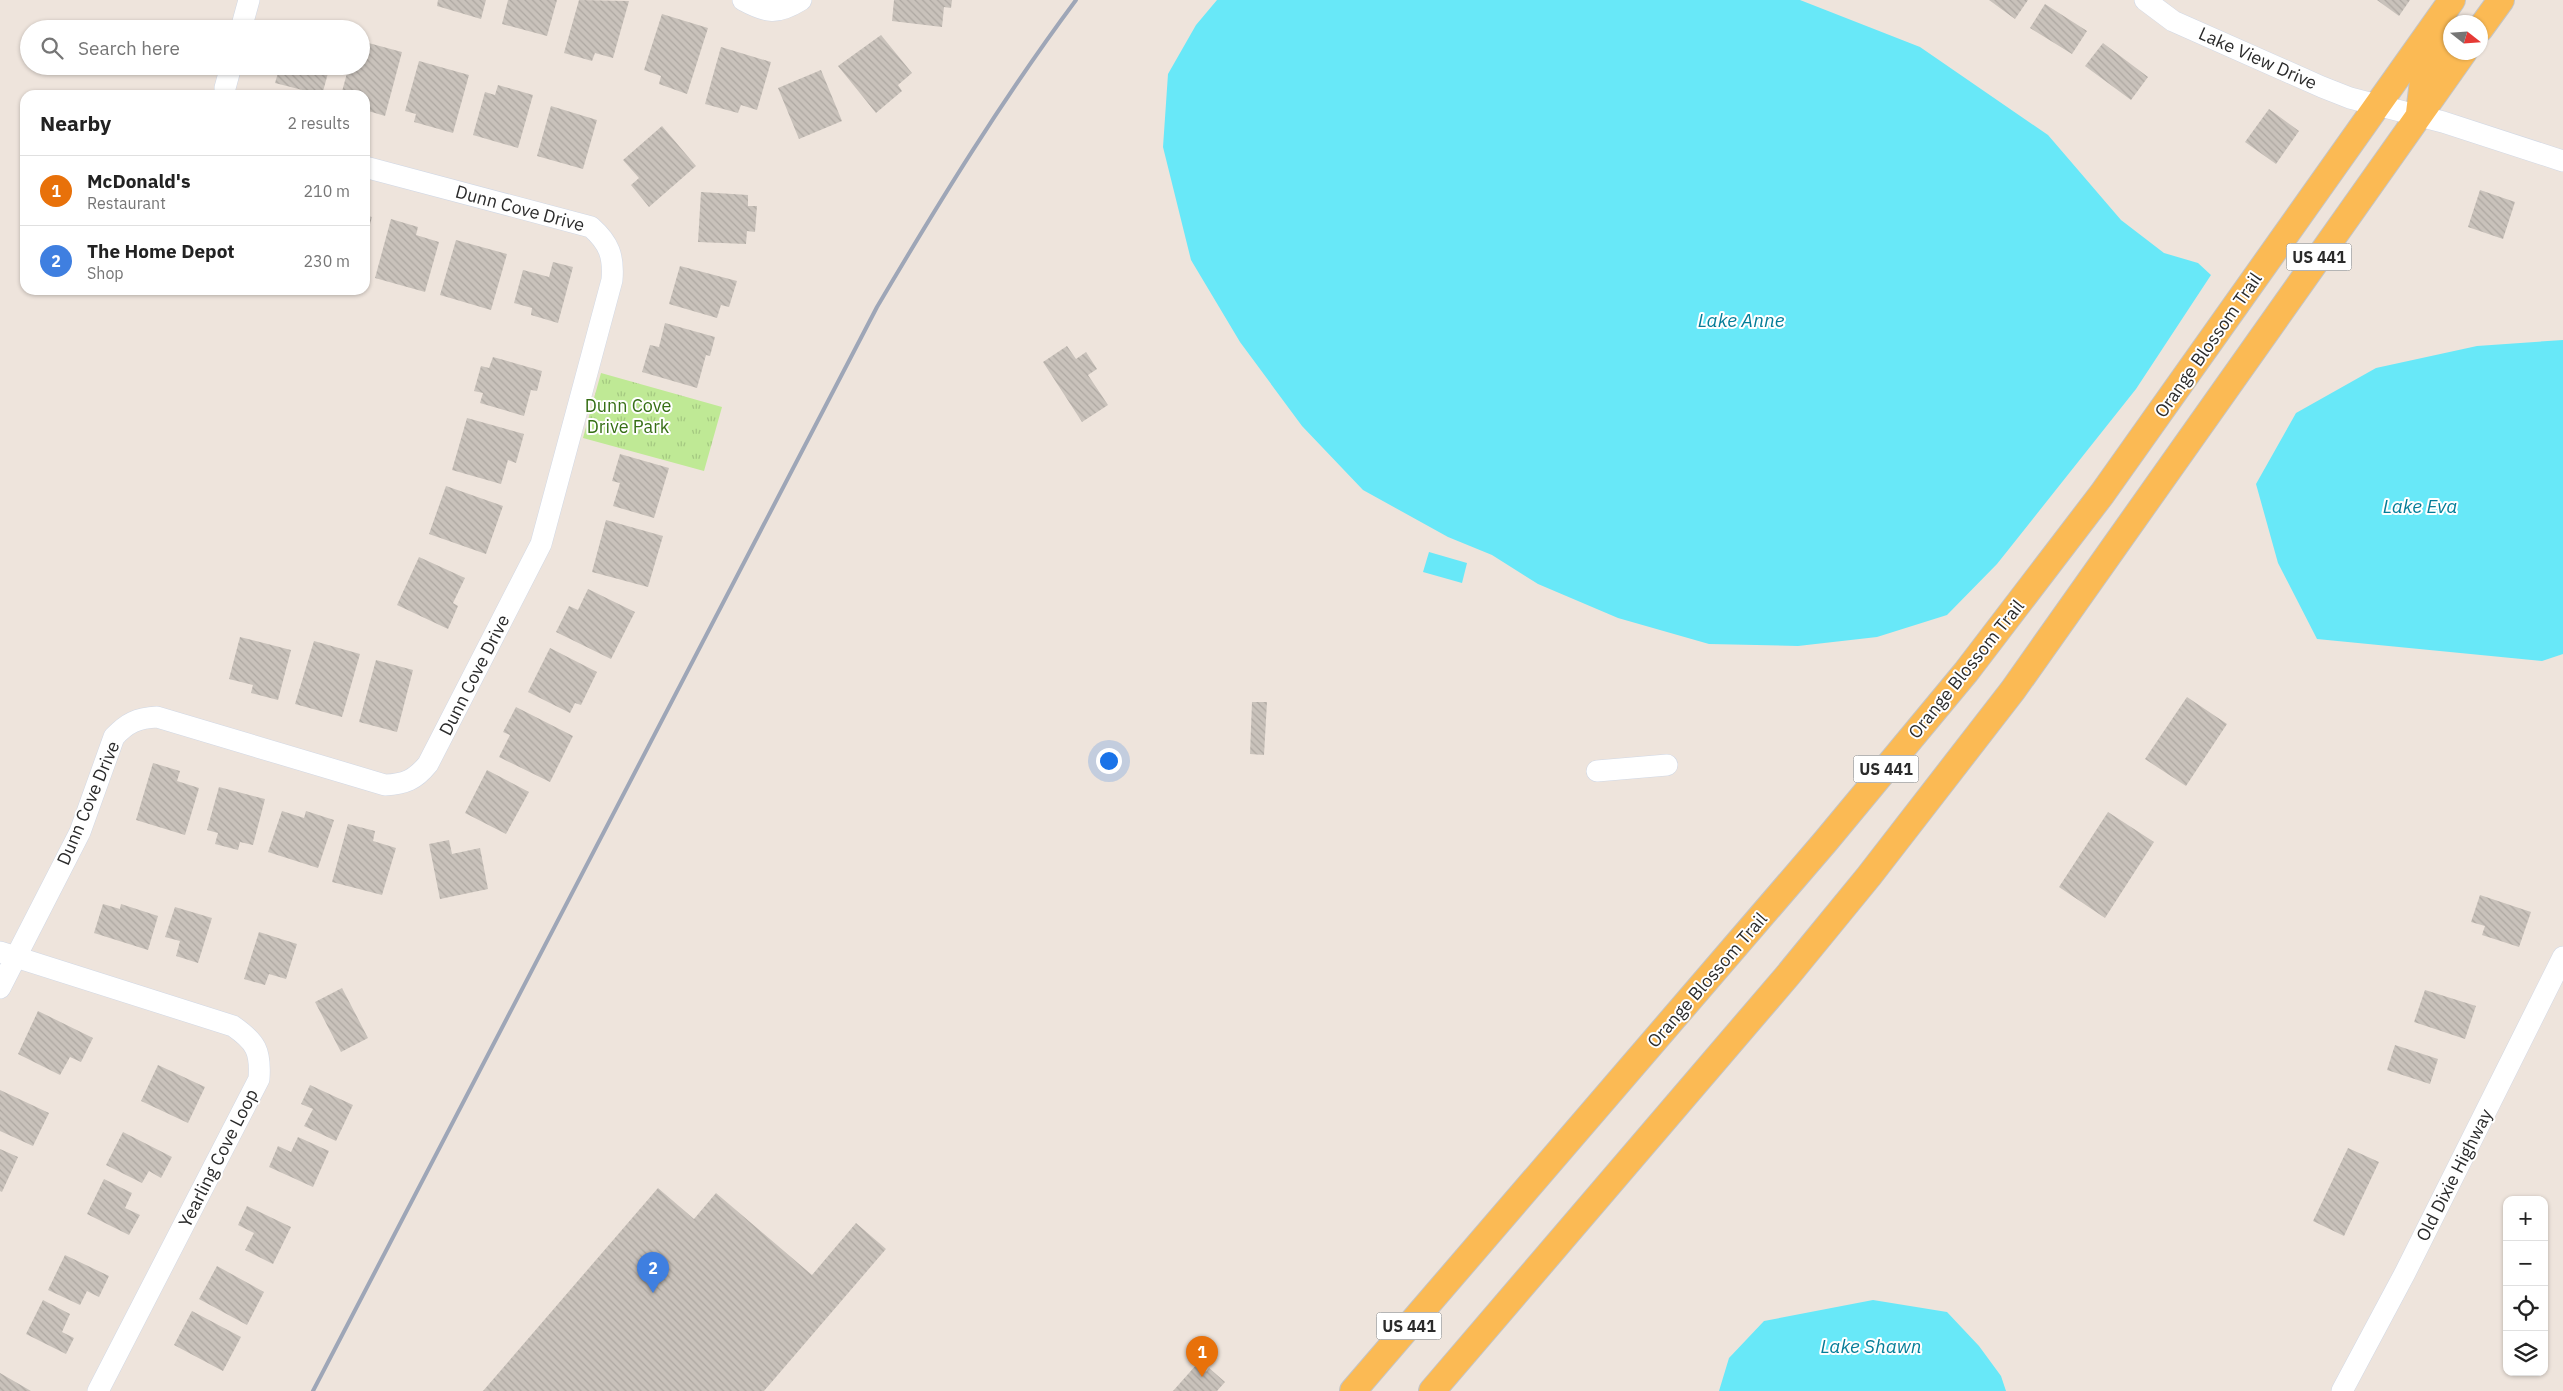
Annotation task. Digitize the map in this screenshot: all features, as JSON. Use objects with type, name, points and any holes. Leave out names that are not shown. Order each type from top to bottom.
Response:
[{"type":"main road","name":"Orange Blossom Trail","points":[[1353,1391],[1825,842],[1966,672],[2102,494],[2452,0]]},
{"type":"main road","points":[[2460,15],[2470,0]]},
{"type":"main road","points":[[2488,18],[2501,0]]},
{"type":"main road","points":[[2418,116],[2424,73],[2443,40]]},
{"type":"main road","name":"US 441","points":[[1432,1391],[1794,967],[1869,876],[2013,690],[2458,60]]},
{"type":"street","points":[[243,20],[249,0]]},
{"type":"street","points":[[743,0],[759,9],[777,12],[801,0]]},
{"type":"street","name":"Lake View Drive","points":[[2145,0],[2173,21],[2322,87],[2377,106],[2418,116],[2563,160]]},
{"type":"street","points":[[225,90],[229,75]]},
{"type":"street","name":"Dunn Cove Drive","points":[[0,988],[8,955],[80,832],[114,737],[123,728],[132,721],[157,717],[384,785],[409,782],[428,764],[541,544],[612,280],[614,264],[610,249],[602,237],[591,227],[370,168]]},
{"type":"street","points":[[1597,771],[1667,765]]},
{"type":"street","name":"Yearling Cove Loop","points":[[8,955],[233,1026],[251,1039],[260,1058],[259,1079],[98,1391]]},
{"type":"street","name":"Old Dixie Highway","points":[[2342,1391],[2405,1273],[2563,957]]},
{"type":"green space","name":"Dunn Cove Drive Park","points":[[601,373],[722,407],[704,471],[583,438]]},
{"type":"water","name":"Lake Anne","points":[[1217,0],[1800,0],[1920,47],[2048,135],[2121,220],[2164,253],[2198,263],[2211,275],[2136,389],[1997,564],[1947,615],[1877,637],[1798,646],[1709,644],[1618,618],[1538,584],[1492,555],[1448,537],[1363,490],[1302,426],[1240,342],[1191,260],[1163,147],[1168,74],[1196,25]]},
{"type":"water","name":"Lake Eva","points":[[2563,340],[2563,654],[2542,661],[2317,639],[2278,563],[2256,484],[2296,413],[2376,368],[2477,346]]},
{"type":"water","points":[[1429,552],[1467,563],[1462,583],[1423,572]]},
{"type":"water","name":"Lake Shawn","points":[[1873,1300],[1947,1312],[1979,1346],[2001,1376],[2006,1391],[1719,1391],[1729,1358],[1764,1321]]},
{"type":"building","points":[[438,0],[486,0],[481,19],[437,6]]},
{"type":"building","points":[[508,0],[557,0],[547,36],[502,24]]},
{"type":"building","points":[[579,0],[629,1],[613,58],[595,53],[592,61],[564,53]]},
{"type":"building","points":[[894,0],[952,0],[951,8],[944,7],[942,27],[892,21]]},
{"type":"building","points":[[1989,0],[2028,0],[2015,19]]},
{"type":"building","points":[[2377,0],[2410,0],[2399,16]]},
{"type":"building","points":[[2045,4],[2087,31],[2072,54],[2030,28]]},
{"type":"building","points":[[662,14],[708,28],[687,94],[659,84],[661,76],[644,70]]},
{"type":"building","points":[[881,35],[912,73],[898,85],[902,91],[876,113],[838,66]]},
{"type":"building","points":[[370,43],[402,52],[385,116],[370,112],[370,90],[342,90],[347,75],[370,75]]},
{"type":"building","points":[[2103,43],[2148,77],[2131,100],[2085,66]]},
{"type":"building","points":[[721,47],[771,62],[757,110],[741,105],[738,113],[705,104]]},
{"type":"building","points":[[419,61],[469,75],[453,133],[414,122],[416,114],[405,111]]},
{"type":"building","points":[[821,70],[842,121],[799,139],[778,88]]},
{"type":"building","points":[[277,75],[328,75],[323,90],[302,90],[275,83]]},
{"type":"building","points":[[498,85],[533,95],[518,148],[473,135],[485,92],[495,95]]},
{"type":"building","points":[[551,106],[597,120],[583,169],[537,156]]},
{"type":"building","points":[[2269,109],[2299,131],[2276,164],[2245,142]]},
{"type":"building","points":[[662,126],[696,166],[649,207],[631,185],[639,178],[623,160]]},
{"type":"building","points":[[2480,190],[2515,202],[2503,239],[2468,227]]},
{"type":"building","points":[[701,192],[748,195],[748,206],[757,206],[755,232],[747,231],[746,244],[698,242]]},
{"type":"building","points":[[391,219],[418,227],[416,235],[439,242],[425,292],[375,278]]},
{"type":"building","points":[[456,240],[507,254],[491,310],[440,295]]},
{"type":"building","points":[[553,262],[573,267],[558,323],[531,315],[532,308],[514,303],[523,270],[549,277]]},
{"type":"building","points":[[680,266],[737,281],[729,307],[721,305],[717,318],[669,304]]},
{"type":"building","points":[[665,323],[715,337],[710,356],[706,355],[697,388],[642,372],[650,345],[659,347]]},
{"type":"building","points":[[1067,346],[1076,359],[1086,352],[1097,369],[1088,375],[1108,405],[1082,422],[1043,362]]},
{"type":"building","points":[[493,357],[542,371],[537,391],[531,390],[524,416],[480,403],[483,393],[474,391],[481,366],[489,368]]},
{"type":"building","points":[[467,418],[524,434],[516,463],[508,460],[501,484],[452,470]]},
{"type":"building","points":[[620,454],[669,468],[654,518],[613,506],[620,483],[612,481]]},
{"type":"building","points":[[446,486],[503,506],[486,554],[429,534]]},
{"type":"building","points":[[606,520],[663,536],[648,587],[592,572]]},
{"type":"building","points":[[419,557],[465,578],[453,603],[458,606],[448,629],[397,605]]},
{"type":"building","points":[[588,589],[635,612],[611,659],[556,632],[569,606],[578,610]]},
{"type":"building","points":[[240,637],[291,650],[278,700],[251,693],[253,685],[229,679]]},
{"type":"building","points":[[314,641],[360,654],[342,717],[295,704]]},
{"type":"building","points":[[550,648],[597,672],[581,705],[575,703],[570,713],[528,692]]},
{"type":"building","points":[[376,660],[413,670],[397,732],[359,722]]},
{"type":"building","points":[[2187,697],[2227,724],[2186,786],[2145,759]]},
{"type":"building","points":[[1252,702],[1267,702],[1264,755],[1250,754]]},
{"type":"building","points":[[516,707],[573,736],[550,782],[499,757],[510,735],[503,732]]},
{"type":"building","points":[[153,763],[180,771],[177,781],[199,788],[185,835],[136,820]]},
{"type":"building","points":[[487,770],[529,792],[506,834],[465,813]]},
{"type":"building","points":[[219,787],[265,799],[253,845],[240,842],[238,850],[215,844],[218,833],[207,830]]},
{"type":"building","points":[[282,811],[304,818],[306,811],[334,820],[318,868],[268,852]]},
{"type":"building","points":[[2108,812],[2154,842],[2105,918],[2059,887]]},
{"type":"building","points":[[348,824],[375,831],[373,841],[396,848],[382,895],[332,882]]},
{"type":"building","points":[[449,840],[452,854],[480,848],[488,889],[440,899],[429,844]]},
{"type":"building","points":[[2480,895],[2531,912],[2519,947],[2482,935],[2485,926],[2471,922]]},
{"type":"building","points":[[103,904],[120,909],[121,904],[158,916],[148,950],[94,933]]},
{"type":"building","points":[[175,907],[212,918],[198,963],[176,956],[180,941],[165,937]]},
{"type":"building","points":[[259,932],[297,944],[286,979],[269,974],[265,985],[244,979]]},
{"type":"building","points":[[342,988],[368,1038],[341,1052],[315,1002]]},
{"type":"building","points":[[2425,990],[2476,1006],[2465,1039],[2414,1022]]},
{"type":"building","points":[[38,1011],[93,1038],[81,1062],[70,1057],[60,1075],[18,1054]]},
{"type":"building","points":[[2395,1045],[2438,1059],[2430,1084],[2387,1070]]},
{"type":"building","points":[[158,1065],[205,1087],[188,1123],[141,1101]]},
{"type":"building","points":[[310,1085],[353,1105],[336,1141],[304,1126],[313,1109],[301,1104]]},
{"type":"building","points":[[0,1090],[49,1113],[33,1146],[0,1131]]},
{"type":"building","points":[[123,1132],[172,1157],[161,1178],[149,1171],[142,1183],[106,1165]]},
{"type":"building","points":[[298,1137],[329,1151],[313,1187],[269,1167],[278,1146],[291,1152]]},
{"type":"building","points":[[2348,1148],[2379,1162],[2344,1236],[2313,1221]]},
{"type":"building","points":[[0,1149],[18,1157],[2,1192],[0,1191]]},
{"type":"building","points":[[104,1179],[132,1193],[125,1208],[140,1215],[129,1235],[87,1214]]},
{"type":"building","points":[[658,1188],[694,1219],[716,1193],[812,1275],[856,1223],[886,1249],[764,1391],[483,1391]]},
{"type":"building","points":[[247,1206],[291,1227],[273,1264],[245,1250],[254,1233],[238,1225]]},
{"type":"building","points":[[65,1255],[109,1276],[99,1297],[87,1291],[80,1305],[48,1290]]},
{"type":"building","points":[[217,1266],[264,1292],[247,1325],[199,1299]]},
{"type":"building","points":[[43,1300],[70,1314],[62,1332],[74,1338],[66,1354],[26,1334]]},
{"type":"building","points":[[192,1311],[241,1337],[223,1371],[174,1345]]},
{"type":"building","points":[[1197,1364],[1206,1372],[1209,1368],[1225,1382],[1217,1391],[1173,1391]]},
{"type":"building","points":[[0,1373],[31,1391],[0,1391]]},
{"type":"railway","points":[[313,1391],[877,307],[972,151],[1076,0]]},
{"type":"place","name":"The Home Depot","points":[[653,1293]]},
{"type":"place","name":"McDonald's","points":[[1202,1377]]}]
